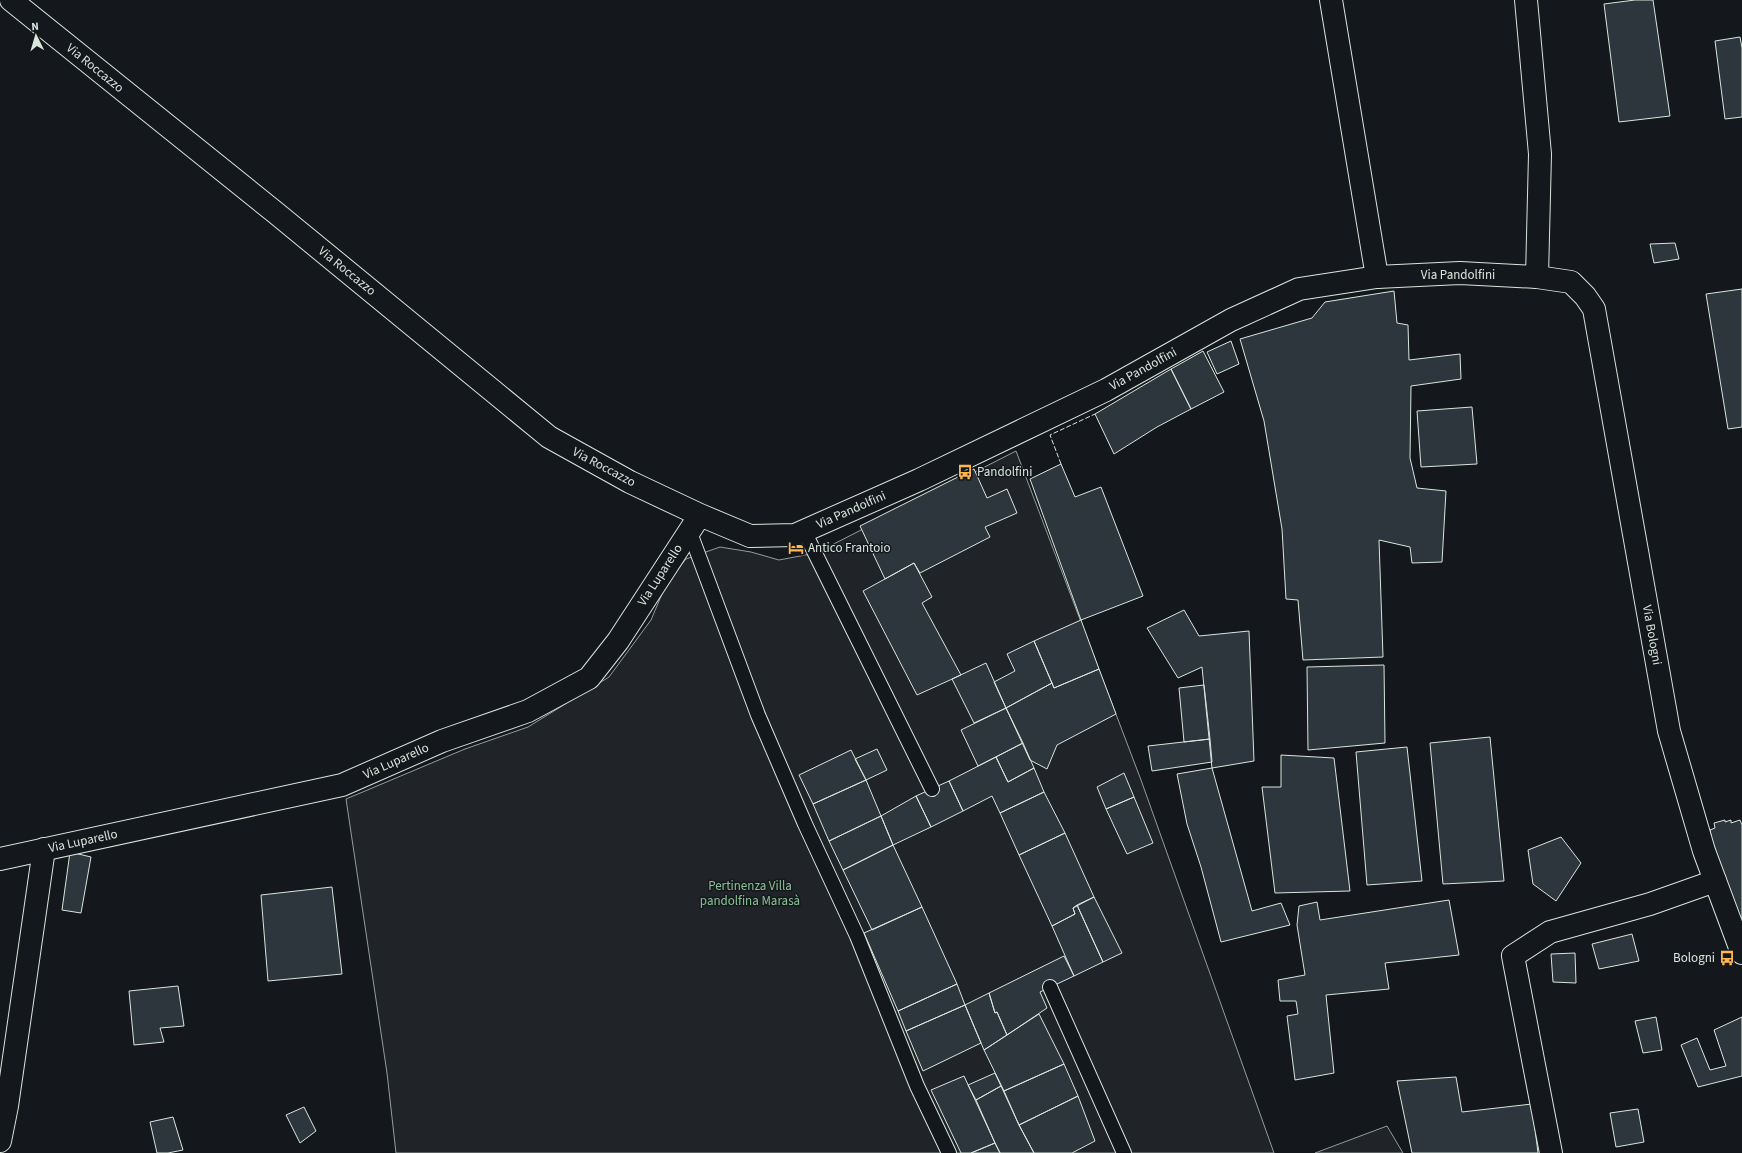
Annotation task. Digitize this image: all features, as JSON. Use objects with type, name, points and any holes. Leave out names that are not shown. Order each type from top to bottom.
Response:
[{"type":"street","name":"Via Roccazzo","points":[[11,0],[276,213],[549,437],[630,482],[695,522]]},
{"type":"street","points":[[1331,0],[1377,277]]},
{"type":"street","points":[[1526,0],[1540,154],[1537,277]]},
{"type":"street","name":"Via Pandolfini","points":[[695,522],[750,536],[795,534],[804,531],[919,480],[1027,429],[1106,390],[1230,320],[1299,289],[1377,277],[1460,273],[1537,277],[1571,282],[1585,296],[1594,309]]},
{"type":"street","name":"Via Bologni","points":[[1594,309],[1669,731],[1704,851],[1742,953]]},
{"type":"street","name":"Via Luparello","points":[[0,859],[342,785],[442,741],[528,711],[590,678],[618,641],[695,522]]},
{"type":"street","points":[[0,1142],[7,1106],[44,849]]},
{"type":"street","points":[[1551,1153],[1513,956],[1550,932],[1650,904],[1715,881]]},
{"type":"lane","points":[[695,522],[758,715],[805,824],[857,936],[917,1086],[949,1153]]},
{"type":"lane","points":[[804,531],[932,789]]},
{"type":"lane","points":[[1050,987],[1124,1153]]},
{"type":"green space","name":"Pertinenza Villa pandolfina Marasà","points":[[1016,451],[1141,780],[1274,1153],[396,1153],[387,1073],[346,799],[465,749],[528,727],[609,677],[651,620],[667,582],[686,559],[720,547],[751,552],[779,560],[816,553]]},
{"type":"green space","points":[[1387,1126],[1403,1153],[1315,1153]]},
{"type":"building","points":[[1635,0],[1653,0],[1670,116],[1619,122],[1604,4]]},
{"type":"building","points":[[1740,37],[1742,48],[1742,117],[1725,119],[1715,41]]},
{"type":"building","points":[[1675,243],[1679,259],[1654,263],[1650,244]]},
{"type":"building","points":[[1742,289],[1742,427],[1728,429],[1706,294]]},
{"type":"building","points":[[1394,291],[1397,323],[1408,325],[1409,360],[1460,354],[1461,379],[1411,386],[1410,458],[1417,488],[1446,491],[1442,562],[1412,563],[1410,547],[1379,540],[1383,657],[1303,660],[1298,600],[1286,599],[1282,529],[1264,421],[1240,339],[1312,318],[1325,302]]},
{"type":"building","points":[[1231,341],[1239,364],[1217,374],[1207,352]]},
{"type":"building","points":[[1203,351],[1224,392],[1191,409],[1171,369]]},
{"type":"building","points":[[1171,369],[1191,409],[1157,427],[1114,454],[1095,414]]},
{"type":"building","points":[[1472,407],[1477,464],[1421,467],[1417,411]]},
{"type":"building","points":[[1061,464],[1075,497],[1101,487],[1143,596],[1081,620],[1030,479]]},
{"type":"building","points":[[974,469],[987,498],[1007,489],[1017,513],[985,527],[990,537],[920,573],[914,563],[885,579],[860,526]]},
{"type":"building","points":[[914,563],[932,597],[922,603],[961,675],[917,695],[863,591]]},
{"type":"building","points":[[1184,610],[1199,636],[1249,631],[1254,761],[1212,768],[1202,667],[1178,678],[1147,628]]},
{"type":"building","points":[[1081,620],[1099,669],[1054,688],[1034,641]]},
{"type":"building","points":[[1034,641],[1052,683],[1006,708],[994,682],[1015,671],[1007,654]]},
{"type":"building","points":[[986,663],[1006,708],[974,723],[952,679]]},
{"type":"building","points":[[1384,665],[1385,743],[1308,750],[1307,667]]},
{"type":"building","points":[[1099,669],[1116,714],[1057,745],[1047,769],[1030,760],[1006,708],[1052,683],[1054,688]]},
{"type":"building","points":[[1204,685],[1210,739],[1184,742],[1179,688]]},
{"type":"building","points":[[1006,708],[1023,743],[978,766],[961,730]]},
{"type":"building","points":[[1490,737],[1504,881],[1443,884],[1430,743]]},
{"type":"building","points":[[1210,739],[1212,762],[1152,771],[1148,746]]},
{"type":"building","points":[[1023,743],[1034,768],[1008,782],[996,757]]},
{"type":"building","points":[[1407,747],[1422,881],[1367,885],[1356,752]]},
{"type":"building","points":[[877,749],[887,770],[866,780],[855,759]]},
{"type":"building","points":[[851,750],[866,780],[813,804],[799,775]]},
{"type":"building","points":[[1281,755],[1334,758],[1350,891],[1275,893],[1262,787],[1281,787]]},
{"type":"building","points":[[996,757],[1008,782],[1034,768],[1044,792],[1000,813],[992,796],[963,811],[949,781]]},
{"type":"building","points":[[1212,768],[1252,911],[1281,903],[1290,925],[1221,942],[1201,867],[1187,824],[1177,774]]},
{"type":"building","points":[[1124,773],[1134,797],[1106,809],[1097,787]]},
{"type":"building","points":[[866,780],[881,816],[829,841],[813,804]]},
{"type":"building","points":[[949,781],[963,811],[931,827],[916,796]]},
{"type":"building","points":[[1044,792],[1065,833],[1019,855],[1000,813]]},
{"type":"building","points":[[916,796],[931,827],[893,845],[881,816]]},
{"type":"building","points":[[1134,797],[1153,843],[1127,854],[1106,809]]},
{"type":"building","points":[[881,816],[893,845],[843,870],[829,841]]},
{"type":"building","points":[[1725,820],[1725,822],[1731,820],[1731,823],[1740,820],[1742,825],[1742,917],[1732,921],[1707,836],[1711,835],[1710,830],[1715,828],[1714,823]]},
{"type":"building","points":[[1065,833],[1094,897],[1073,908],[1075,914],[1052,926],[1019,855]]},
{"type":"building","points":[[1561,837],[1581,863],[1556,901],[1533,884],[1528,850]]},
{"type":"building","points":[[893,845],[922,907],[872,930],[843,870]]},
{"type":"building","points":[[70,852],[91,857],[81,913],[62,910]]},
{"type":"building","points":[[332,887],[342,974],[268,981],[261,895]]},
{"type":"building","points":[[1094,897],[1122,953],[1103,962],[1077,905]]},
{"type":"building","points":[[1449,900],[1459,955],[1385,963],[1389,989],[1326,995],[1334,1073],[1295,1080],[1287,1016],[1298,1014],[1296,1001],[1280,1001],[1278,980],[1305,975],[1297,925],[1299,906],[1317,902],[1320,920]]},
{"type":"building","points":[[1077,905],[1103,962],[1074,976],[1052,926],[1075,914],[1073,908]]},
{"type":"building","points":[[922,907],[957,984],[898,1011],[864,933]]},
{"type":"building","points":[[1632,934],[1639,961],[1599,969],[1592,944]]},
{"type":"building","points":[[1575,953],[1576,983],[1553,982],[1551,954]]},
{"type":"building","points":[[1064,956],[1074,976],[1040,992],[1047,1008],[1007,1035],[997,1012],[995,1013],[989,993]]},
{"type":"building","points":[[957,984],[965,1005],[906,1031],[898,1011]]},
{"type":"building","points":[[178,986],[184,1026],[160,1028],[164,1042],[134,1045],[129,991]]},
{"type":"building","points":[[989,993],[995,1013],[997,1012],[1007,1035],[984,1050],[965,1005]]},
{"type":"building","points":[[965,1005],[981,1043],[923,1071],[906,1031]]},
{"type":"building","points":[[1039,1014],[1064,1064],[1004,1091],[984,1050]]},
{"type":"building","points":[[1656,1017],[1662,1050],[1643,1053],[1635,1021]]},
{"type":"building","points":[[1742,1017],[1742,1076],[1698,1087],[1681,1045],[1697,1038],[1710,1070],[1726,1066],[1714,1030]]},
{"type":"building","points":[[1064,1064],[1078,1096],[1019,1125],[1004,1091]]},
{"type":"building","points":[[995,1073],[1001,1086],[976,1100],[968,1085]]},
{"type":"building","points":[[964,1076],[995,1143],[971,1153],[961,1153],[931,1090]]},
{"type":"building","points":[[1456,1077],[1462,1112],[1532,1104],[1538,1153],[1412,1153],[1397,1081]]},
{"type":"building","points":[[1001,1086],[1034,1153],[1000,1153],[995,1143],[976,1100]]},
{"type":"building","points":[[1078,1096],[1095,1141],[1072,1153],[1034,1153],[1019,1125]]},
{"type":"building","points":[[304,1107],[316,1131],[300,1143],[286,1115]]},
{"type":"building","points":[[1638,1109],[1644,1142],[1616,1147],[1610,1113]]},
{"type":"building","points":[[173,1117],[183,1150],[168,1153],[157,1153],[150,1122]]},
{"type":"building","points":[[995,1143],[1000,1153],[971,1153]]},
{"type":"fence","points":[[1061,464],[1050,435],[1095,414]]},
{"type":"place","name":"Pandolfini","points":[[965,472]]},
{"type":"place","name":"Antico Frantoio","points":[[796,548]]},
{"type":"place","name":"Bologni","points":[[1727,958]]}]
